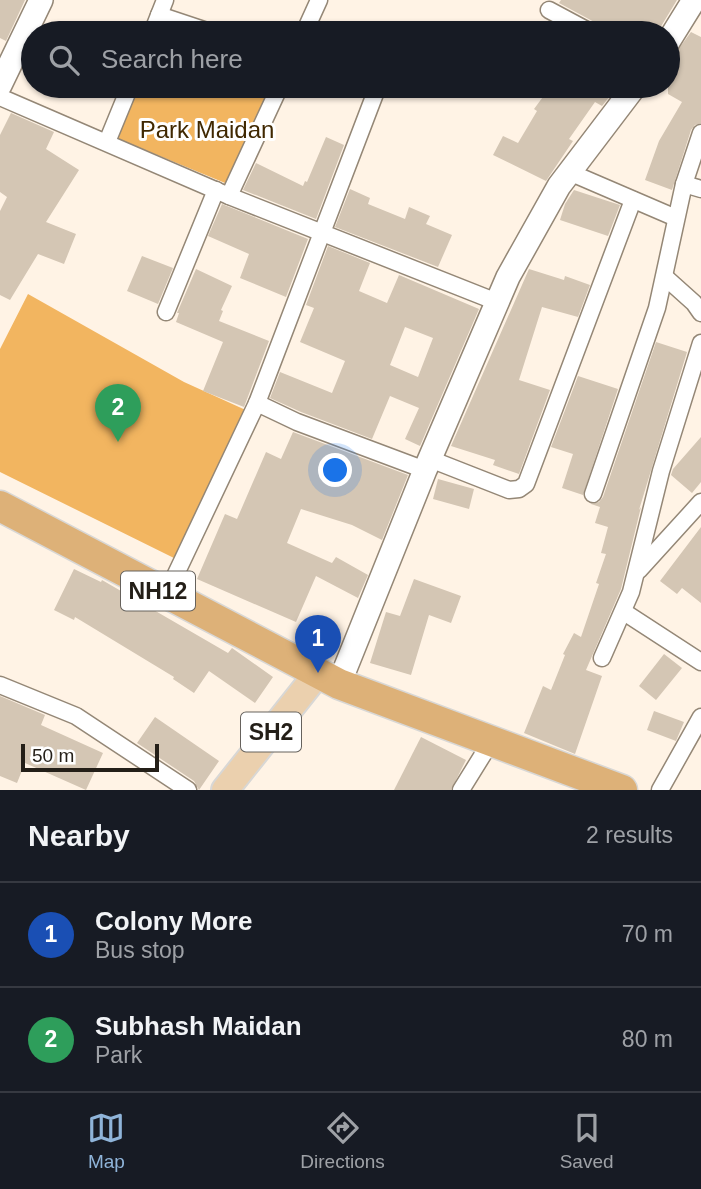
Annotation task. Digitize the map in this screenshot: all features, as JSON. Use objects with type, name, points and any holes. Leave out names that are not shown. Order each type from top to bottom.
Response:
[{"type":"highway","name":"NH12","points":[[0,506],[329,679],[622,790]]},
{"type":"main road","name":"SH2","points":[[225,790],[329,679]]},
{"type":"street","points":[[31,21],[41,0]]},
{"type":"street","points":[[309,21],[319,0]]},
{"type":"street","points":[[679,21],[690,1]]},
{"type":"street","points":[[162,8],[189,21]]},
{"type":"street","points":[[549,9],[570,21]]},
{"type":"street","points":[[0,85],[21,41]]},
{"type":"street","points":[[0,97],[223,193],[497,302]]},
{"type":"street","points":[[107,142],[125,98]]},
{"type":"street","points":[[166,312],[223,193],[274,98]]},
{"type":"street","points":[[166,595],[257,403],[374,98]]},
{"type":"street","points":[[329,679],[508,277],[559,186],[626,98]]},
{"type":"street","points":[[593,494],[634,381],[666,277],[684,184],[701,133]]},
{"type":"street","points":[[569,172],[676,218]]},
{"type":"street","points":[[684,184],[701,189]]},
{"type":"street","points":[[257,403],[297,422],[509,490],[519,489],[526,484],[633,200]]},
{"type":"street","points":[[666,277],[701,313]]},
{"type":"street","points":[[602,658],[624,612],[637,572],[662,471],[701,343]]},
{"type":"street","points":[[637,572],[701,502]]},
{"type":"street","points":[[624,612],[701,662]]},
{"type":"street","points":[[0,685],[76,716],[188,790]]},
{"type":"street","points":[[660,790],[701,717]]},
{"type":"street","points":[[461,790],[492,740]]},
{"type":"green space","name":"Park Maidan","points":[[131,98],[267,98],[230,185],[116,138]]},
{"type":"green space","points":[[28,294],[184,382],[250,412],[178,560],[0,472],[0,349]]},
{"type":"building","points":[[0,0],[25,0],[6,41],[0,38]]},
{"type":"building","points":[[561,0],[677,0],[664,21],[592,21],[559,3]]},
{"type":"building","points":[[691,32],[701,37],[701,123],[691,130],[672,190],[645,180],[659,141],[682,102],[675,98],[680,98],[680,47]]},
{"type":"building","points":[[542,98],[608,98],[602,106],[595,102],[569,139],[573,141],[546,181],[493,155],[503,136],[518,143],[537,111],[534,109]]},
{"type":"building","points":[[11,113],[54,132],[46,149],[79,170],[46,222],[76,234],[64,264],[38,254],[10,300],[0,295],[0,211],[7,197],[0,192],[0,135]]},
{"type":"building","points":[[326,137],[344,145],[316,219],[243,190],[256,163],[303,186]]},
{"type":"building","points":[[350,189],[370,198],[368,204],[405,219],[409,207],[430,216],[426,224],[452,235],[438,267],[335,227]]},
{"type":"building","points":[[574,190],[620,205],[608,236],[560,220],[565,204]]},
{"type":"building","points":[[222,204],[308,239],[286,297],[240,278],[249,254],[208,236]]},
{"type":"building","points":[[328,246],[370,263],[359,291],[387,303],[399,275],[479,309],[420,446],[405,439],[419,408],[390,396],[372,439],[270,398],[280,372],[332,393],[345,361],[300,342],[314,308],[306,305]],"holes":[[[405,327],[433,338],[418,377],[390,365]]]},
{"type":"building","points":[[142,256],[173,268],[158,304],[127,291]]},
{"type":"building","points":[[196,269],[232,286],[219,321],[269,341],[244,407],[203,391],[223,342],[176,322],[177,313]]},
{"type":"building","points":[[529,269],[564,280],[565,276],[590,285],[578,317],[542,307],[519,380],[550,390],[519,474],[493,465],[495,460],[451,446]]},
{"type":"building","points":[[656,342],[687,352],[639,510],[641,507],[621,589],[586,670],[602,676],[575,754],[524,733],[543,686],[551,690],[565,655],[563,654],[574,633],[581,637],[599,584],[596,583],[606,554],[601,553],[608,527],[595,523],[600,507],[591,504],[599,502],[603,497]]},
{"type":"building","points":[[578,376],[618,389],[583,495],[562,488],[573,454],[551,447]]},
{"type":"building","points":[[293,432],[408,475],[382,540],[352,525],[301,509],[287,543],[332,563],[336,557],[368,575],[358,598],[316,576],[296,622],[197,579],[225,514],[237,519],[266,452],[281,459]]},
{"type":"building","points":[[701,437],[701,482],[692,493],[671,475],[673,469]]},
{"type":"building","points":[[438,479],[474,489],[469,509],[433,499]]},
{"type":"building","points":[[701,527],[701,603],[682,588],[677,594],[660,581]]},
{"type":"building","points":[[74,569],[101,582],[102,580],[228,653],[232,648],[273,677],[255,703],[209,671],[194,693],[173,679],[174,677],[75,617],[74,620],[54,610]]},
{"type":"building","points":[[414,579],[461,596],[451,623],[429,615],[411,675],[370,663],[386,612],[400,616]]},
{"type":"building","points":[[664,654],[682,668],[656,700],[639,686]]},
{"type":"building","points":[[0,696],[45,715],[41,725],[103,753],[86,790],[25,763],[17,783],[0,776]]},
{"type":"building","points":[[654,711],[684,722],[676,741],[647,730]]},
{"type":"building","points":[[155,717],[219,761],[199,790],[194,781],[137,743]]},
{"type":"building","points":[[421,737],[466,760],[451,790],[394,790]]},
{"type":"place","name":"Subhash Maidan","points":[[118,442]]},
{"type":"place","name":"Colony More","points":[[318,673]]}]
